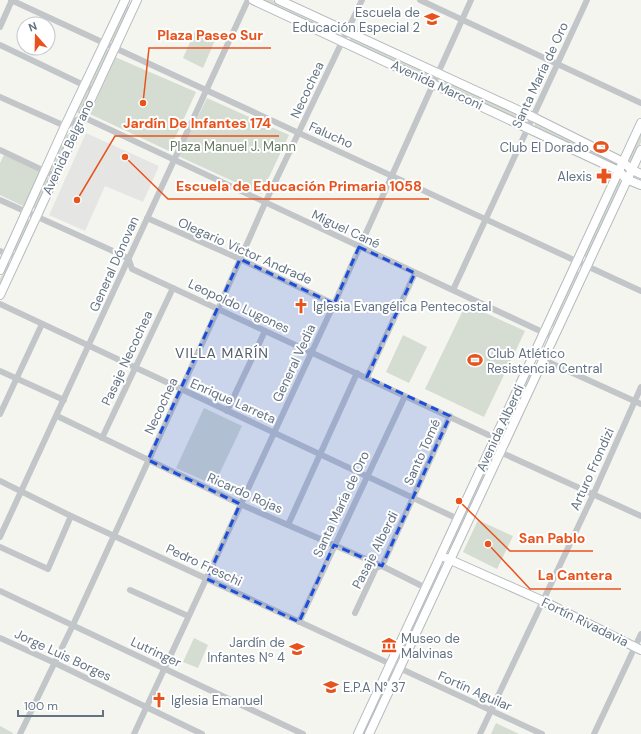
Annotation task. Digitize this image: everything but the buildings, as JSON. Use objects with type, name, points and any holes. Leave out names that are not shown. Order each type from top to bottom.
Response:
[{"type":"main road","name":"Avenida Belgrano","points":[[0,270],[4,252],[26,212],[125,0]]},
{"type":"main road","name":"Avenida Marconi","points":[[253,0],[620,171]]},
{"type":"main road","name":"Avenida Marconi","points":[[279,0],[532,117],[624,162],[632,170]]},
{"type":"main road","name":"Avenida Belgrano","points":[[0,295],[136,2]]},
{"type":"main road","name":"Avenida Alberdi","points":[[358,734],[442,556],[543,332],[620,171],[641,123]]},
{"type":"main road","name":"Avenida Alberdi","points":[[369,734],[626,179],[641,150]]},
{"type":"main road","points":[[632,170],[641,174]]},
{"type":"main road","points":[[620,171],[626,179],[641,185]]},
{"type":"main road","name":"Fortín Rivadavia","points":[[442,556],[543,601],[638,648]]},
{"type":"street","points":[[0,27],[12,0]]},
{"type":"street","name":"Falucho","points":[[12,0],[641,291]]},
{"type":"street","points":[[125,0],[136,2]]},
{"type":"street","name":"General Dónovan","points":[[0,536],[57,416],[248,0]]},
{"type":"street","name":"Necochea","points":[[20,734],[73,625],[265,203],[362,0]]},
{"type":"street","points":[[420,0],[641,103]]},
{"type":"street","name":"General Vedia","points":[[134,734],[334,304],[471,0]]},
{"type":"street","name":"Santa María de Oro","points":[[453,290],[587,0]]},
{"type":"street","points":[[0,45],[94,90]]},
{"type":"street","points":[[0,97],[65,126],[83,117]]},
{"type":"street","name":"Miguel Cané","points":[[83,117],[415,274],[453,290],[553,337]]},
{"type":"street","points":[[0,150],[55,176]]},
{"type":"street","name":"Leopoldo Lugones","points":[[0,200],[124,256],[129,260],[132,268],[173,288],[495,438]]},
{"type":"street","name":"Olegario Víctor Andrade","points":[[147,218],[240,259],[334,304]]},
{"type":"street","points":[[4,252],[18,258]]},
{"type":"street","points":[[367,378],[415,274]]},
{"type":"street","name":"Pasaje Necochea","points":[[102,438],[173,288]]},
{"type":"street","name":"Enrique Larreta","points":[[0,304],[458,519]]},
{"type":"street","points":[[0,414],[42,324]]},
{"type":"street","points":[[227,411],[265,331]]},
{"type":"street","points":[[533,355],[641,404]]},
{"type":"street","points":[[0,371],[64,400]]},
{"type":"street","points":[[288,525],[357,373]]},
{"type":"street","name":"Arturo Frondizi","points":[[480,734],[594,493],[641,387]]},
{"type":"street","name":"Santa María de Oro","points":[[299,622],[366,476],[405,396]]},
{"type":"street","name":"Ricardo Rojas","points":[[57,416],[240,504],[382,566],[426,588]]},
{"type":"street","name":"Santo Tomé","points":[[413,497],[450,416]]},
{"type":"street","points":[[495,438],[500,452],[594,493],[641,516]]},
{"type":"street","name":"Pedro Freschi","points":[[0,481],[71,516],[399,668]]},
{"type":"street","name":"Pasaje Alberdi","points":[[355,614],[376,568],[382,566],[413,497]]},
{"type":"street","points":[[0,547],[48,569],[71,516]]},
{"type":"street","points":[[130,590],[188,616]]},
{"type":"street","name":"Lutringer","points":[[0,591],[303,734]]},
{"type":"street","points":[[594,734],[638,648],[641,634]]},
{"type":"street","name":"Jorge Luis Borges","points":[[0,638],[147,707],[191,732],[202,734]]},
{"type":"street","name":"Fortín Aguilar","points":[[399,668],[542,734]]},
{"type":"highlighted area","points":[[359,247],[415,273],[367,377],[450,416],[382,566],[334,545],[299,622],[207,579],[240,504],[148,460],[240,259],[334,304]]},
{"type":"shaded area","points":[[86,133],[159,166],[143,202],[105,186],[85,231],[49,215]]},
{"type":"green space","points":[[261,0],[272,0],[340,31],[338,36]]},
{"type":"green space","points":[[125,5],[130,7],[113,43],[109,41]]},
{"type":"green space","points":[[196,29],[216,38],[203,68],[183,58]]},
{"type":"green space","points":[[351,37],[430,73],[428,77],[349,41]]},
{"type":"green space","points":[[105,48],[109,50],[93,86],[88,83]]},
{"type":"green space","points":[[115,57],[196,92],[169,151],[90,114]]},
{"type":"green space","points":[[442,78],[523,116],[520,121],[440,82]]},
{"type":"green space","points":[[86,89],[91,91],[80,114],[76,112]]},
{"type":"green space","name":"Plaza Manuel J. Mann","points":[[207,98],[289,135],[261,194],[178,156]]},
{"type":"green space","points":[[536,122],[617,163],[615,166],[534,126]]},
{"type":"green space","points":[[641,131],[641,142],[632,162],[628,160]]},
{"type":"green space","points":[[67,134],[72,136],[55,172],[50,170]]},
{"type":"green space","points":[[4,155],[42,172],[25,207],[0,195],[0,163]]},
{"type":"green space","points":[[47,177],[51,179],[36,209],[32,207]]},
{"type":"green space","points":[[618,180],[621,182],[587,257],[583,256]]},
{"type":"green space","points":[[26,219],[30,221],[16,251],[13,250]]},
{"type":"green space","points":[[8,262],[11,264],[0,287],[0,279]]},
{"type":"green space","points":[[576,271],[579,272],[553,327],[550,325]]},
{"type":"green space","name":"Club Atlético Resistencia Central","points":[[466,304],[525,331],[484,417],[425,389]]},
{"type":"green space","points":[[403,335],[427,347],[409,383],[386,372]]},
{"type":"green space","points":[[533,364],[537,365],[506,433],[502,431]]},
{"type":"green space","points":[[204,408],[242,426],[214,485],[176,468]]},
{"type":"green space","points":[[491,457],[494,458],[451,550],[448,549]]},
{"type":"green space","points":[[478,520],[513,536],[497,569],[463,552]]},
{"type":"green space","points":[[440,565],[443,567],[400,659],[397,657]]},
{"type":"green space","points":[[194,638],[208,645],[198,668],[183,662]]},
{"type":"green space","points":[[392,672],[395,673],[366,734],[362,734]]},
{"type":"green space","points":[[496,723],[519,734],[491,734]]},
{"type":"green space","points":[[0,726],[13,733],[13,734],[0,734]]},
{"type":"place","name":"Escuela de Educación Especial 2","points":[[432,19]]},
{"type":"place","name":"Plaza Paseo Sur","points":[[143,103]]},
{"type":"place","name":"Club El Dorado","points":[[601,147]]},
{"type":"place","name":"Escuela de Educación Primaria 1058","points":[[125,157]]},
{"type":"place","name":"Alexis","points":[[604,176]]},
{"type":"place","name":"Jardín De Infantes 174","points":[[77,200]]},
{"type":"place","name":"Iglesia Evangélica Pentecostal","points":[[301,306]]},
{"type":"place","name":"Club Atlético Resistencia Central","points":[[475,360]]},
{"type":"place","name":"San Pablo","points":[[459,501]]},
{"type":"place","name":"La Cantera","points":[[488,544]]},
{"type":"place","name":"Museo de Malvinas","points":[[389,645]]},
{"type":"place","name":"Jardín de Infantes Nº 4","points":[[297,649]]},
{"type":"place","name":"E.P.A N° 37","points":[[331,687]]},
{"type":"place","name":"Iglesia Emanuel","points":[[159,700]]},
{"type":"district","name":"VILLA MARÍN","points":[[222,353]]}]
